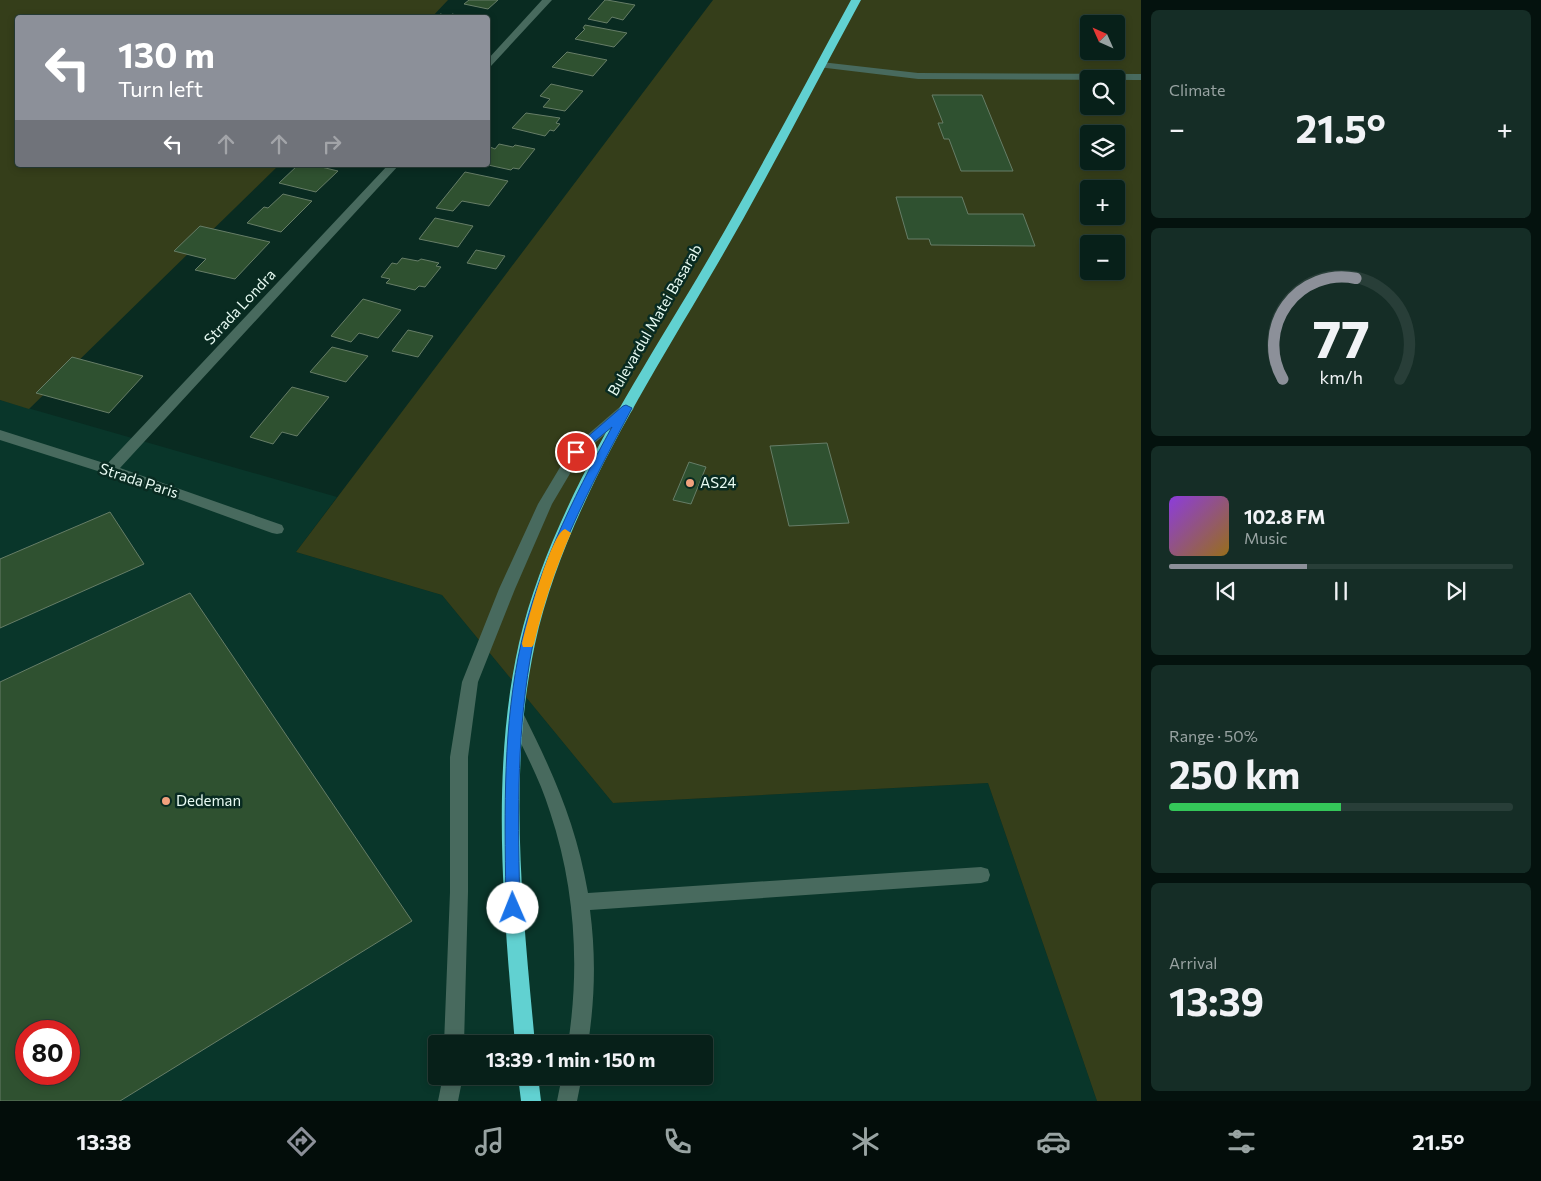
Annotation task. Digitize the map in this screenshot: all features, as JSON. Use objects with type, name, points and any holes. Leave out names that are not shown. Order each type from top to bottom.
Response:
[{"type":"highway","name":"Bulevardul Matei Basarab","points":[[524,1035],[513,890],[511,794],[524,659],[537,607],[552,563],[587,483],[626,408],[747,203],[856,0]]},
{"type":"highway","points":[[529,1085],[531,1101]]},
{"type":"street","points":[[490,62],[547,0]]},
{"type":"street","points":[[821,64],[918,76],[1141,77]]},
{"type":"street","name":"Strada Londra","points":[[110,471],[392,167]]},
{"type":"street","points":[[454,1035],[459,892],[459,758],[470,682],[507,589],[545,504],[576,452],[626,408]]},
{"type":"street","name":"Strada Paris","points":[[0,435],[134,478],[276,529]]},
{"type":"street","points":[[517,718],[559,811],[580,902],[584,978],[579,1035]]},
{"type":"street","points":[[580,902],[981,875]]},
{"type":"street","points":[[448,1101],[451,1085]]},
{"type":"street","points":[[567,1101],[570,1085]]},
{"type":"shaded area","points":[[0,0],[448,0],[434,15],[15,15],[15,167],[277,167],[29,409],[0,400]]},
{"type":"shaded area","points":[[713,0],[1141,0],[1141,1101],[1097,1101],[988,783],[613,803],[442,595],[296,552]]},
{"type":"shaded area","points":[[0,400],[337,497],[296,552],[442,595],[613,803],[988,783],[1097,1101],[0,1101]]},
{"type":"building","points":[[469,0],[498,0],[488,9],[464,4]]},
{"type":"building","points":[[605,0],[635,5],[623,20],[612,17],[607,23],[588,19]]},
{"type":"building","points":[[585,25],[627,33],[614,47],[575,39],[585,29],[583,28]]},
{"type":"building","points":[[567,52],[607,60],[593,76],[552,67]]},
{"type":"building","points":[[551,84],[583,91],[565,111],[543,107],[550,99],[540,96]]},
{"type":"building","points":[[932,95],[982,95],[1013,171],[961,171],[949,139],[944,139],[938,123],[943,123]]},
{"type":"building","points":[[526,113],[560,118],[556,123],[560,124],[554,131],[550,130],[545,136],[512,128]]},
{"type":"building","points":[[499,144],[535,149],[519,169],[513,168],[511,170],[490,165],[490,147],[495,149]]},
{"type":"building","points":[[296,167],[321,167],[338,171],[316,192],[279,183]]},
{"type":"building","points":[[465,172],[508,181],[489,206],[462,201],[453,211],[436,208]]},
{"type":"building","points":[[283,194],[312,201],[281,232],[247,223],[264,207],[268,208]]},
{"type":"building","points":[[896,197],[962,197],[968,214],[1023,214],[1035,246],[931,245],[929,239],[908,239]]},
{"type":"building","points":[[435,218],[473,226],[458,247],[419,239]]},
{"type":"building","points":[[200,226],[270,242],[235,279],[195,270],[206,259],[174,251]]},
{"type":"building","points":[[476,250],[505,256],[496,269],[467,263]]},
{"type":"building","points":[[402,258],[418,261],[421,259],[439,263],[436,266],[441,267],[425,287],[419,286],[415,290],[386,283],[390,279],[381,277],[392,263],[397,264]]},
{"type":"building","points":[[363,299],[401,310],[378,338],[359,333],[351,342],[331,336]]},
{"type":"building","points":[[408,330],[433,336],[418,357],[392,351]]},
{"type":"building","points":[[332,347],[368,356],[346,382],[310,372]]},
{"type":"building","points":[[72,357],[143,376],[109,413],[36,393]]},
{"type":"building","points":[[292,387],[329,397],[297,436],[282,432],[273,444],[250,437]]},
{"type":"building","points":[[827,443],[849,523],[789,526],[770,446]]},
{"type":"building","name":"AS24","points":[[689,462],[706,467],[691,504],[673,500]]},
{"type":"building","points":[[110,512],[144,564],[0,628],[0,559]]},
{"type":"building","name":"Dedeman","points":[[190,593],[412,921],[120,1101],[0,1101],[0,682]]},
{"type":"slow traffic","points":[[528,644],[537,607],[552,563],[565,533]]},
{"type":"place","name":"AS24","points":[[690,483]]},
{"type":"place","name":"Dedeman","points":[[166,801]]},
{"type":"route","points":[[513,908],[511,794],[524,659],[537,607],[552,563],[587,483],[626,408],[576,452]]}]
